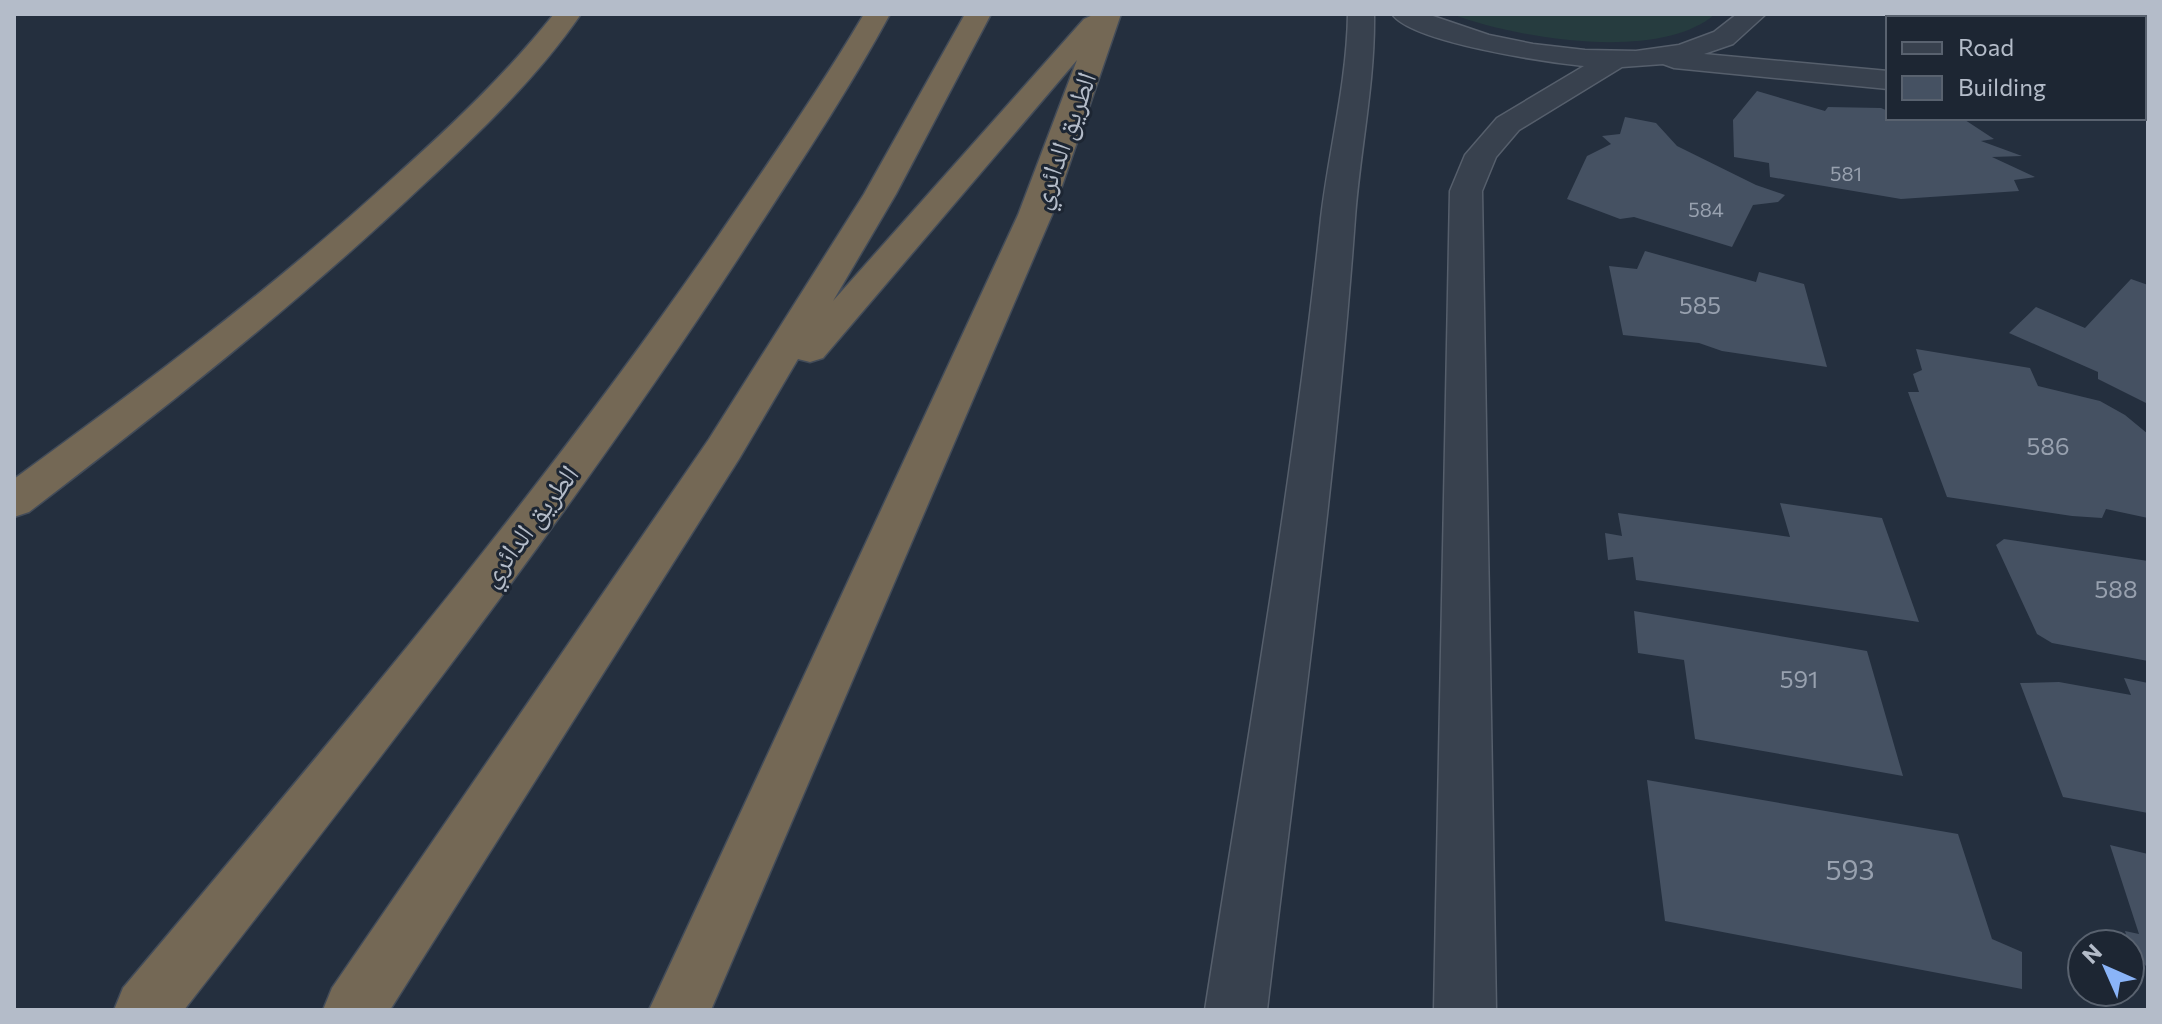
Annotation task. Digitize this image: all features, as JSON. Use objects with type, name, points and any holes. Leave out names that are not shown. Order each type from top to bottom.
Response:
[{"type":"highway","points":[[14,501],[169,385],[352,236],[462,131],[568,14]]},
{"type":"highway","name":"الطريق الدائري","points":[[145,1010],[382,718],[646,369],[839,81],[877,14]]},
{"type":"highway","points":[[354,1010],[724,449],[880,194],[978,14]]},
{"type":"highway","points":[[724,449],[1106,14]]},
{"type":"highway","name":"الطريق الدائري","points":[[680,1010],[1035,215],[1106,14]]},
{"type":"street","points":[[1236,1010],[1326,352],[1341,185],[1361,55],[1361,14]]},
{"type":"street","points":[[1405,14],[1453,35],[1491,45],[1574,58],[1632,58],[1886,80]]},
{"type":"street","points":[[1465,1010],[1466,191],[1481,155],[1508,124],[1632,58],[1702,48],[1739,31],[1753,14]]},
{"type":"green space","points":[[1452,14],[1715,14],[1690,29],[1659,38],[1624,42],[1548,37],[1512,31]]},
{"type":"building","points":[[2109,14],[2148,14],[2148,21],[2146,16]]},
{"type":"building","points":[[1757,91],[1825,111],[1828,107],[1881,108],[1886,110],[1886,120],[1965,120],[1994,139],[1981,141],[2022,156],[1992,157],[2035,177],[2014,180],[2019,191],[1901,199],[1770,177],[1769,163],[1734,157],[1733,120]]},
{"type":"building","points":[[1625,117],[1656,123],[1677,146],[1756,185],[1785,195],[1778,202],[1753,205],[1732,247],[1634,217],[1620,219],[1567,199],[1587,156],[1611,144],[1602,136],[1620,134]]},
{"type":"building","points":[[1645,251],[1756,282],[1759,272],[1804,284],[1827,367],[1722,351],[1699,343],[1623,335],[1609,266],[1637,269]]},
{"type":"building","points":[[2131,279],[2148,285],[2148,404],[2098,379],[2098,372],[2009,333],[2036,307],[2085,328]]},
{"type":"building","points":[[1916,349],[2030,368],[2038,386],[2100,401],[2125,415],[2148,434],[2148,518],[2106,509],[2102,518],[2072,516],[1947,497],[1908,392],[1919,392],[1913,374],[1922,370]]},
{"type":"building","points":[[1780,503],[1882,518],[1919,622],[1636,580],[1633,557],[1608,560],[1605,533],[1622,536],[1618,513],[1790,537]]},
{"type":"building","points":[[2004,539],[2148,561],[2148,661],[2052,643],[2037,634],[1996,545]]},
{"type":"building","points":[[1634,611],[1867,651],[1903,776],[1695,739],[1684,660],[1638,653]]},
{"type":"building","points":[[2124,678],[2148,683],[2148,813],[2063,797],[2020,683],[2059,682],[2131,695]]},
{"type":"building","points":[[1647,780],[1958,834],[1992,939],[2022,952],[2022,989],[1665,921]]},
{"type":"building","points":[[2110,845],[2148,854],[2148,968],[2146,928],[2137,928]]}]
